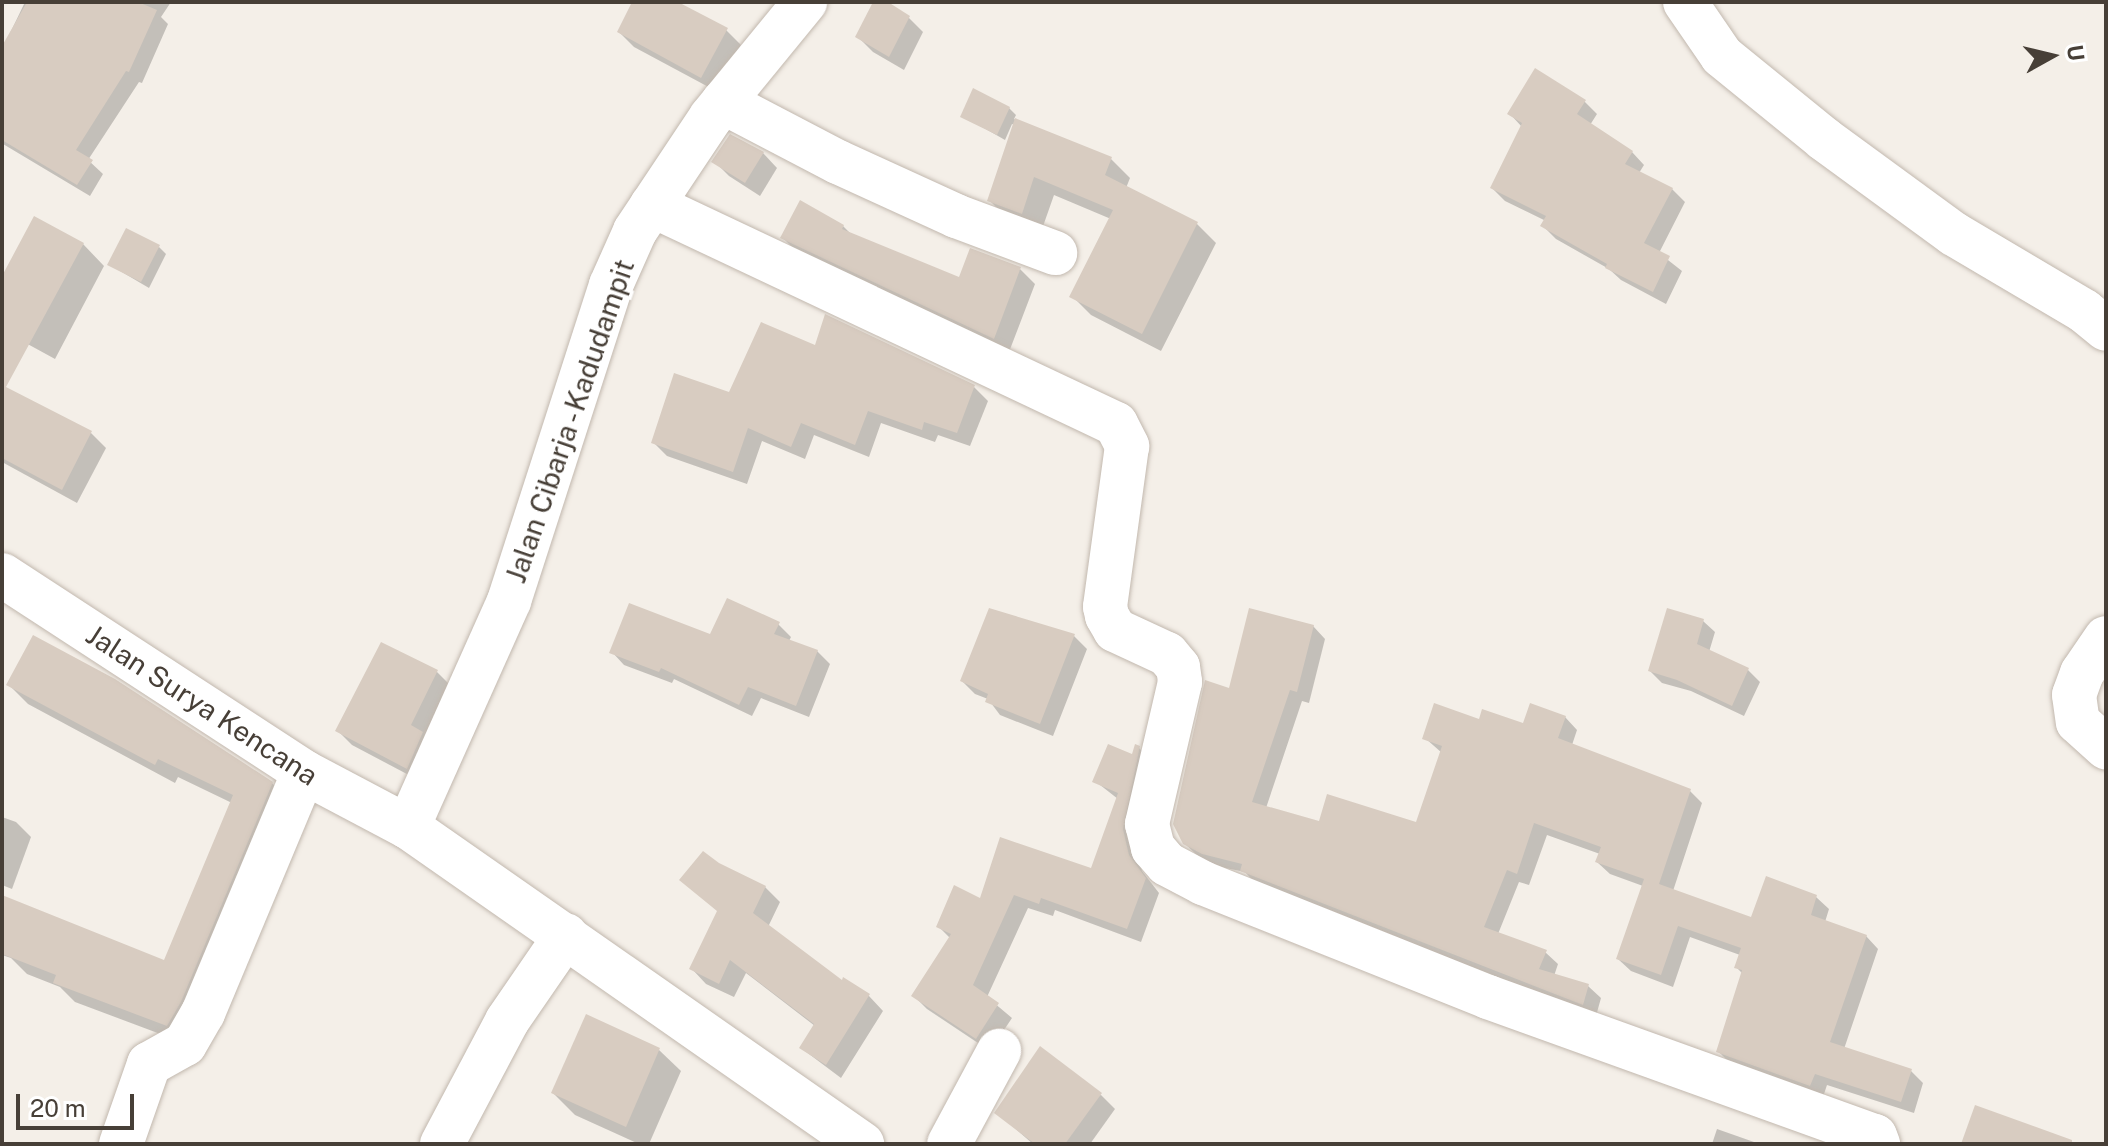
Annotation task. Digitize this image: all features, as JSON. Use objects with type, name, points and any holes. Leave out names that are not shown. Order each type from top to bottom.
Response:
[{"type":"street","name":"Jalan Cibarja - Kadudampit","points":[[408,827],[509,601],[611,285],[635,231],[723,102],[805,2]]},
{"type":"street","points":[[1685,2],[1722,56],[1824,139],[1954,234],[2084,311],[2106,329]]},
{"type":"street","points":[[723,102],[838,162],[956,216],[1055,253]]},
{"type":"street","points":[[652,205],[1116,424],[1127,446],[1106,598],[1107,616],[1115,630],[1167,654],[1178,667],[1180,682],[1147,824],[1153,848],[1167,864],[1203,883],[1488,997],[1875,1136],[1878,1144]]},
{"type":"street","name":"Jalan Surya Kencana","points":[[2,575],[304,772],[408,827],[862,1144]]},
{"type":"street","points":[[2106,638],[2082,673],[2074,695],[2078,722],[2106,747]]},
{"type":"street","points":[[121,1144],[149,1064],[185,1044],[203,1013],[304,772]]},
{"type":"street","points":[[442,1144],[507,1021],[566,935]]},
{"type":"street","points":[[949,1144],[999,1051]]},
{"type":"building","points":[[27,2],[138,2],[157,10],[129,72],[126,71],[76,150],[93,160],[77,185],[2,140],[2,46]]},
{"type":"building","points":[[632,2],[678,2],[728,28],[701,78],[617,32]]},
{"type":"building","points":[[873,2],[888,2],[910,16],[889,57],[855,37]]},
{"type":"building","points":[[1535,68],[1586,100],[1577,114],[1633,151],[1625,164],[1673,188],[1644,243],[1670,256],[1653,292],[1605,268],[1607,264],[1540,226],[1546,216],[1490,188],[1522,123],[1507,114]]},
{"type":"building","points":[[973,88],[1010,107],[997,135],[960,117]]},
{"type":"building","points":[[1015,118],[1112,157],[1105,175],[1198,222],[1142,334],[1069,297],[1113,210],[1034,177],[1022,214],[987,201]]},
{"type":"building","points":[[730,134],[764,152],[745,183],[711,162]]},
{"type":"building","points":[[800,200],[844,225],[842,229],[959,277],[970,248],[1021,267],[994,339],[780,238]]},
{"type":"building","points":[[34,216],[84,243],[6,387],[92,431],[62,490],[2,458],[2,276]]},
{"type":"building","points":[[126,228],[160,245],[141,282],[107,265]]},
{"type":"building","points":[[825,314],[975,385],[957,433],[924,422],[922,430],[868,411],[855,445],[801,423],[791,447],[748,428],[733,472],[651,443],[674,373],[729,392],[761,322],[815,345]]},
{"type":"building","points":[[727,598],[780,622],[774,634],[818,650],[796,706],[748,687],[739,705],[661,668],[659,672],[609,653],[629,603],[710,634]]},
{"type":"building","points":[[989,608],[1075,634],[1040,724],[985,702],[988,694],[960,681]]},
{"type":"building","points":[[1249,608],[1314,625],[1297,692],[1290,690],[1252,802],[1319,821],[1327,794],[1416,822],[1442,746],[1422,739],[1434,703],[1479,719],[1482,709],[1523,723],[1530,703],[1566,716],[1558,738],[1691,789],[1659,884],[1751,917],[1766,876],[1817,895],[1811,915],[1867,935],[1830,1042],[1912,1069],[1901,1102],[1815,1074],[1810,1086],[1716,1052],[1742,970],[1734,968],[1741,948],[1678,926],[1661,975],[1616,959],[1644,879],[1595,862],[1601,847],[1534,823],[1517,874],[1507,870],[1484,927],[1547,950],[1539,969],[1589,984],[1583,1005],[1240,871],[1242,864],[1202,854],[1183,844],[1173,824],[1205,680],[1229,688]]},
{"type":"building","points":[[1667,608],[1704,619],[1697,644],[1749,668],[1732,706],[1677,680],[1648,671]]},
{"type":"building","points":[[33,635],[115,679],[273,782],[181,1002],[167,1026],[53,983],[56,975],[2,954],[2,895],[164,960],[233,795],[158,759],[155,765],[6,685]]},
{"type":"building","points":[[381,642],[438,670],[411,725],[423,732],[407,769],[335,731]]},
{"type":"building","points":[[1108,744],[1132,754],[1135,744],[1140,746],[1123,829],[1129,855],[1146,878],[1127,929],[1041,898],[1039,904],[1014,895],[973,985],[999,1003],[976,1039],[911,996],[951,934],[936,927],[954,885],[980,898],[1000,837],[1091,868],[1118,793],[1092,782]]},
{"type":"building","points":[[703,851],[719,863],[766,886],[753,913],[842,980],[843,977],[870,994],[826,1065],[799,1048],[814,1024],[730,960],[719,984],[689,969],[717,911],[679,880]]},
{"type":"building","points":[[586,1014],[660,1048],[626,1127],[551,1093]]},
{"type":"building","points":[[1040,1046],[1102,1093],[1065,1144],[1035,1144],[994,1113]]},
{"type":"building","points":[[1975,1105],[2072,1140],[2072,1144],[1961,1144]]}]
